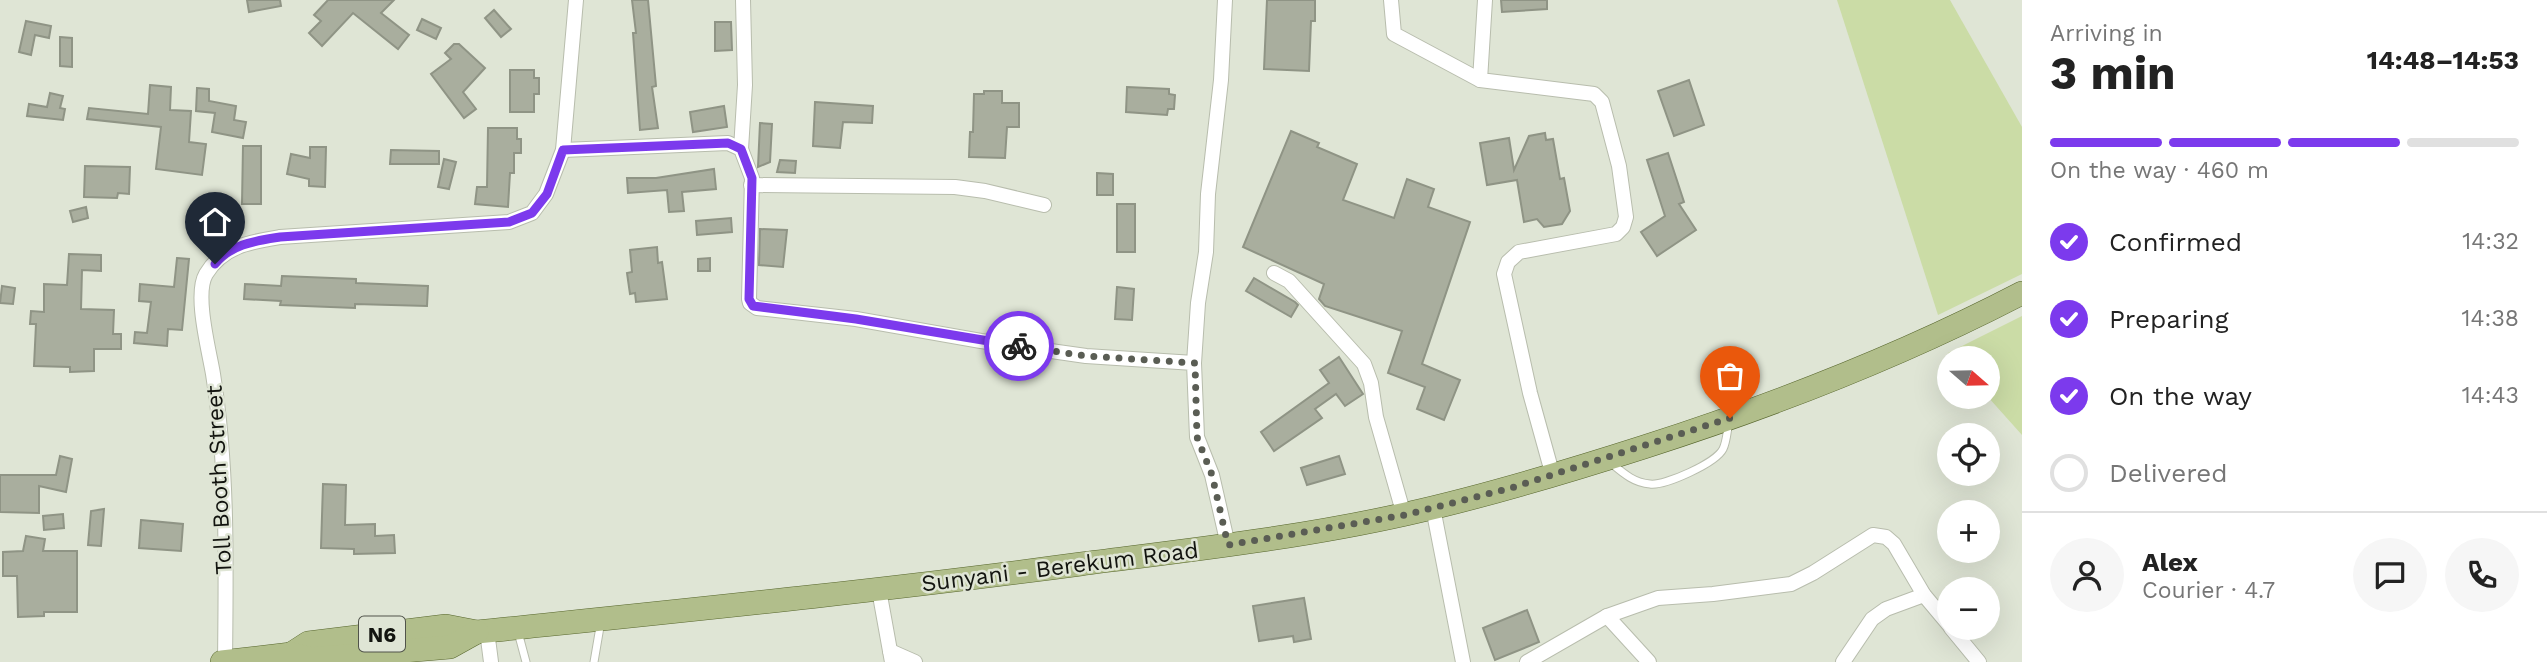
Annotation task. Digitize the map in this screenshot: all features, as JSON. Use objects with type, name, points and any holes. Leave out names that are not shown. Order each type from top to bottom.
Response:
[{"type":"main road","name":"Sunyani - Berekum Road","points":[[223,662],[291,654],[311,659],[450,647],[482,632],[878,590],[1228,545],[1405,515],[1553,476],[1797,395],[1895,353],[2022,293]]},
{"type":"street","name":"Toll Booth Street","points":[[223,662],[222,472],[219,409],[201,300],[205,276],[224,253],[249,242],[280,237],[509,222],[532,213],[547,194],[563,150],[576,0]]},
{"type":"street","points":[[743,0],[745,85],[741,149],[752,178],[750,303],[757,308],[856,319],[1086,356],[1195,363]]},
{"type":"street","points":[[1225,0],[1221,80],[1208,194],[1206,252],[1198,303],[1195,363],[1197,437],[1212,475],[1228,545]]},
{"type":"street","points":[[1391,0],[1394,34],[1480,80],[1594,94],[1602,102],[1619,166],[1626,217],[1623,227],[1616,234],[1519,252],[1508,262],[1504,274],[1530,393],[1553,476]]},
{"type":"street","points":[[1480,80],[1485,0]]},
{"type":"street","points":[[563,150],[728,143],[741,149]]},
{"type":"street","points":[[751,185],[955,187],[1044,205]]},
{"type":"street","points":[[1274,273],[1289,281],[1364,364],[1371,383],[1376,417],[1405,515]]},
{"type":"street","points":[[1433,508],[1464,662]]},
{"type":"street","points":[[1527,662],[1607,616],[1658,598],[1791,584],[1873,535],[1886,537],[1895,544],[1924,595],[1937,611]]},
{"type":"street","points":[[878,590],[891,656],[915,662]]},
{"type":"street","points":[[1843,662],[1871,620],[1886,609],[1924,595]]},
{"type":"street","points":[[1607,616],[1649,662]]},
{"type":"street","points":[[482,632],[491,662]]},
{"type":"street","points":[[1961,640],[1979,662]]},
{"type":"lane","points":[[1606,459],[1628,477],[1654,485],[1715,459],[1723,449],[1730,418]]},
{"type":"lane","points":[[594,662],[601,620]]},
{"type":"lane","points":[[517,628],[526,662]]},
{"type":"green space","points":[[1837,0],[1950,0],[2022,127],[2022,274],[1938,315]]},
{"type":"green space","points":[[2022,316],[2022,435],[2000,410],[2000,346],[1962,346]]},
{"type":"building","points":[[247,0],[280,0],[281,6],[249,12]]},
{"type":"building","points":[[328,0],[394,0],[381,13],[409,35],[398,49],[353,13],[322,46],[309,33],[321,21],[314,15]]},
{"type":"building","points":[[632,0],[648,0],[656,86],[652,87],[658,128],[640,130]]},
{"type":"building","points":[[1267,0],[1315,0],[1315,21],[1311,21],[1309,71],[1264,69]]},
{"type":"building","points":[[1501,0],[1547,0],[1547,9],[1502,12]]},
{"type":"building","points":[[494,10],[511,29],[501,37],[485,18]]},
{"type":"building","points":[[422,19],[441,28],[436,39],[417,30]]},
{"type":"building","points":[[26,21],[51,26],[49,38],[35,35],[31,55],[19,52]]},
{"type":"building","points":[[715,22],[731,22],[732,50],[715,51]]},
{"type":"building","points":[[60,37],[72,38],[72,67],[60,66]]},
{"type":"building","points":[[454,44],[459,44],[485,68],[463,92],[476,109],[464,118],[431,74],[451,59],[445,53]]},
{"type":"building","points":[[510,70],[534,70],[534,78],[539,78],[539,94],[534,94],[534,112],[510,112]]},
{"type":"building","points":[[1689,80],[1704,125],[1674,136],[1658,91]]},
{"type":"building","points":[[150,85],[171,87],[170,110],[191,111],[189,142],[206,144],[202,175],[156,169],[161,127],[87,119],[89,108],[148,114]]},
{"type":"building","points":[[1127,87],[1169,89],[1169,94],[1175,95],[1174,109],[1168,109],[1167,115],[1126,112]]},
{"type":"building","points":[[197,88],[209,89],[209,101],[236,106],[234,120],[246,122],[243,138],[212,132],[215,113],[196,111]]},
{"type":"building","points":[[984,91],[1002,91],[1002,103],[1019,103],[1019,127],[1007,127],[1005,158],[969,157],[974,94],[984,94]]},
{"type":"building","points":[[50,93],[63,96],[60,108],[65,109],[63,120],[27,116],[29,104],[47,107]]},
{"type":"building","points":[[815,102],[873,106],[872,123],[843,122],[840,148],[813,146]]},
{"type":"building","points":[[724,106],[727,127],[693,132],[690,112]]},
{"type":"building","points":[[760,123],[772,124],[770,162],[758,167]]},
{"type":"building","points":[[488,128],[517,128],[517,139],[521,139],[521,153],[514,153],[514,173],[510,173],[508,207],[475,204],[477,187],[487,187]]},
{"type":"building","points":[[1291,131],[1319,143],[1317,147],[1357,164],[1343,200],[1394,218],[1407,179],[1434,189],[1428,207],[1470,222],[1422,364],[1460,380],[1444,420],[1417,409],[1425,387],[1388,373],[1402,331],[1325,306],[1319,299],[1324,284],[1243,247]]},
{"type":"building","points":[[1545,133],[1546,140],[1553,139],[1560,179],[1564,178],[1570,211],[1562,224],[1544,227],[1537,219],[1524,222],[1517,180],[1487,185],[1480,143],[1509,138],[1514,170],[1529,136]]},
{"type":"building","points":[[243,146],[261,146],[261,204],[242,204]]},
{"type":"building","points":[[310,147],[326,147],[325,187],[309,186],[309,179],[287,174],[291,154],[310,158]]},
{"type":"building","points":[[391,150],[439,151],[439,164],[390,164]]},
{"type":"building","points":[[1668,153],[1684,202],[1679,204],[1696,230],[1657,256],[1641,232],[1665,216],[1647,160]]},
{"type":"building","points":[[444,159],[456,162],[449,189],[438,187]]},
{"type":"building","points":[[780,160],[796,161],[795,173],[777,172]]},
{"type":"building","points":[[85,166],[130,167],[129,194],[118,193],[117,198],[84,197]]},
{"type":"building","points":[[714,169],[716,189],[682,192],[684,211],[669,212],[667,190],[628,193],[627,178],[656,178]]},
{"type":"building","points":[[1097,173],[1113,174],[1113,195],[1097,195]]},
{"type":"building","points":[[1117,204],[1135,204],[1135,252],[1117,252]]},
{"type":"building","points":[[86,207],[88,218],[73,222],[70,211]]},
{"type":"building","points":[[731,218],[732,232],[697,235],[696,221]]},
{"type":"building","points":[[760,229],[787,230],[783,267],[759,265]]},
{"type":"building","points":[[657,247],[667,299],[636,302],[635,293],[630,294],[627,273],[632,272],[630,250]]},
{"type":"building","points":[[69,254],[101,255],[101,271],[82,270],[81,309],[114,310],[113,334],[121,334],[121,349],[94,349],[94,371],[70,372],[70,367],[34,366],[36,324],[30,324],[31,311],[44,312],[44,284],[67,285]]},
{"type":"building","points":[[177,258],[189,259],[182,330],[168,329],[167,346],[134,343],[135,332],[147,333],[151,302],[139,301],[140,284],[174,287]]},
{"type":"building","points":[[710,258],[710,271],[698,271],[698,259]]},
{"type":"building","points":[[282,276],[428,286],[427,306],[355,304],[355,308],[280,305],[281,301],[244,299],[245,284],[281,286]]},
{"type":"building","points":[[1254,278],[1298,305],[1291,317],[1246,291]]},
{"type":"building","points":[[2,286],[15,288],[13,304],[0,303]]},
{"type":"building","points":[[1117,287],[1134,289],[1132,320],[1115,319]]},
{"type":"building","points":[[1339,357],[1363,394],[1345,406],[1336,394],[1315,409],[1322,418],[1274,451],[1261,432],[1329,383],[1320,370]]},
{"type":"building","points":[[60,456],[72,459],[66,492],[39,486],[39,513],[0,512],[0,475],[56,475]]},
{"type":"building","points":[[1339,456],[1345,474],[1307,485],[1301,468]]},
{"type":"building","points":[[323,484],[346,485],[345,525],[375,524],[375,536],[394,535],[395,553],[354,554],[354,549],[321,548]]},
{"type":"building","points":[[104,509],[101,546],[88,545],[91,511]]},
{"type":"building","points":[[63,514],[64,528],[44,530],[43,516]]},
{"type":"building","points":[[141,520],[183,524],[181,551],[139,548]]},
{"type":"building","points":[[26,536],[45,539],[43,551],[77,551],[77,612],[44,612],[44,616],[18,617],[17,576],[3,576],[3,552],[23,551]]},
{"type":"building","points":[[1304,598],[1311,639],[1294,642],[1293,636],[1259,641],[1253,606]]},
{"type":"building","points":[[1527,610],[1539,642],[1495,660],[1483,628]]},
{"type":"way so far","points":[[1019,346],[1086,356],[1195,363],[1197,437],[1212,475],[1228,545],[1405,515],[1553,476],[1730,418]]},
{"type":"route","points":[[215,264],[224,253],[249,242],[280,237],[509,222],[532,213],[547,194],[563,150],[728,143],[741,149],[752,178],[749,299],[753,306],[856,319],[1019,346]]}]
